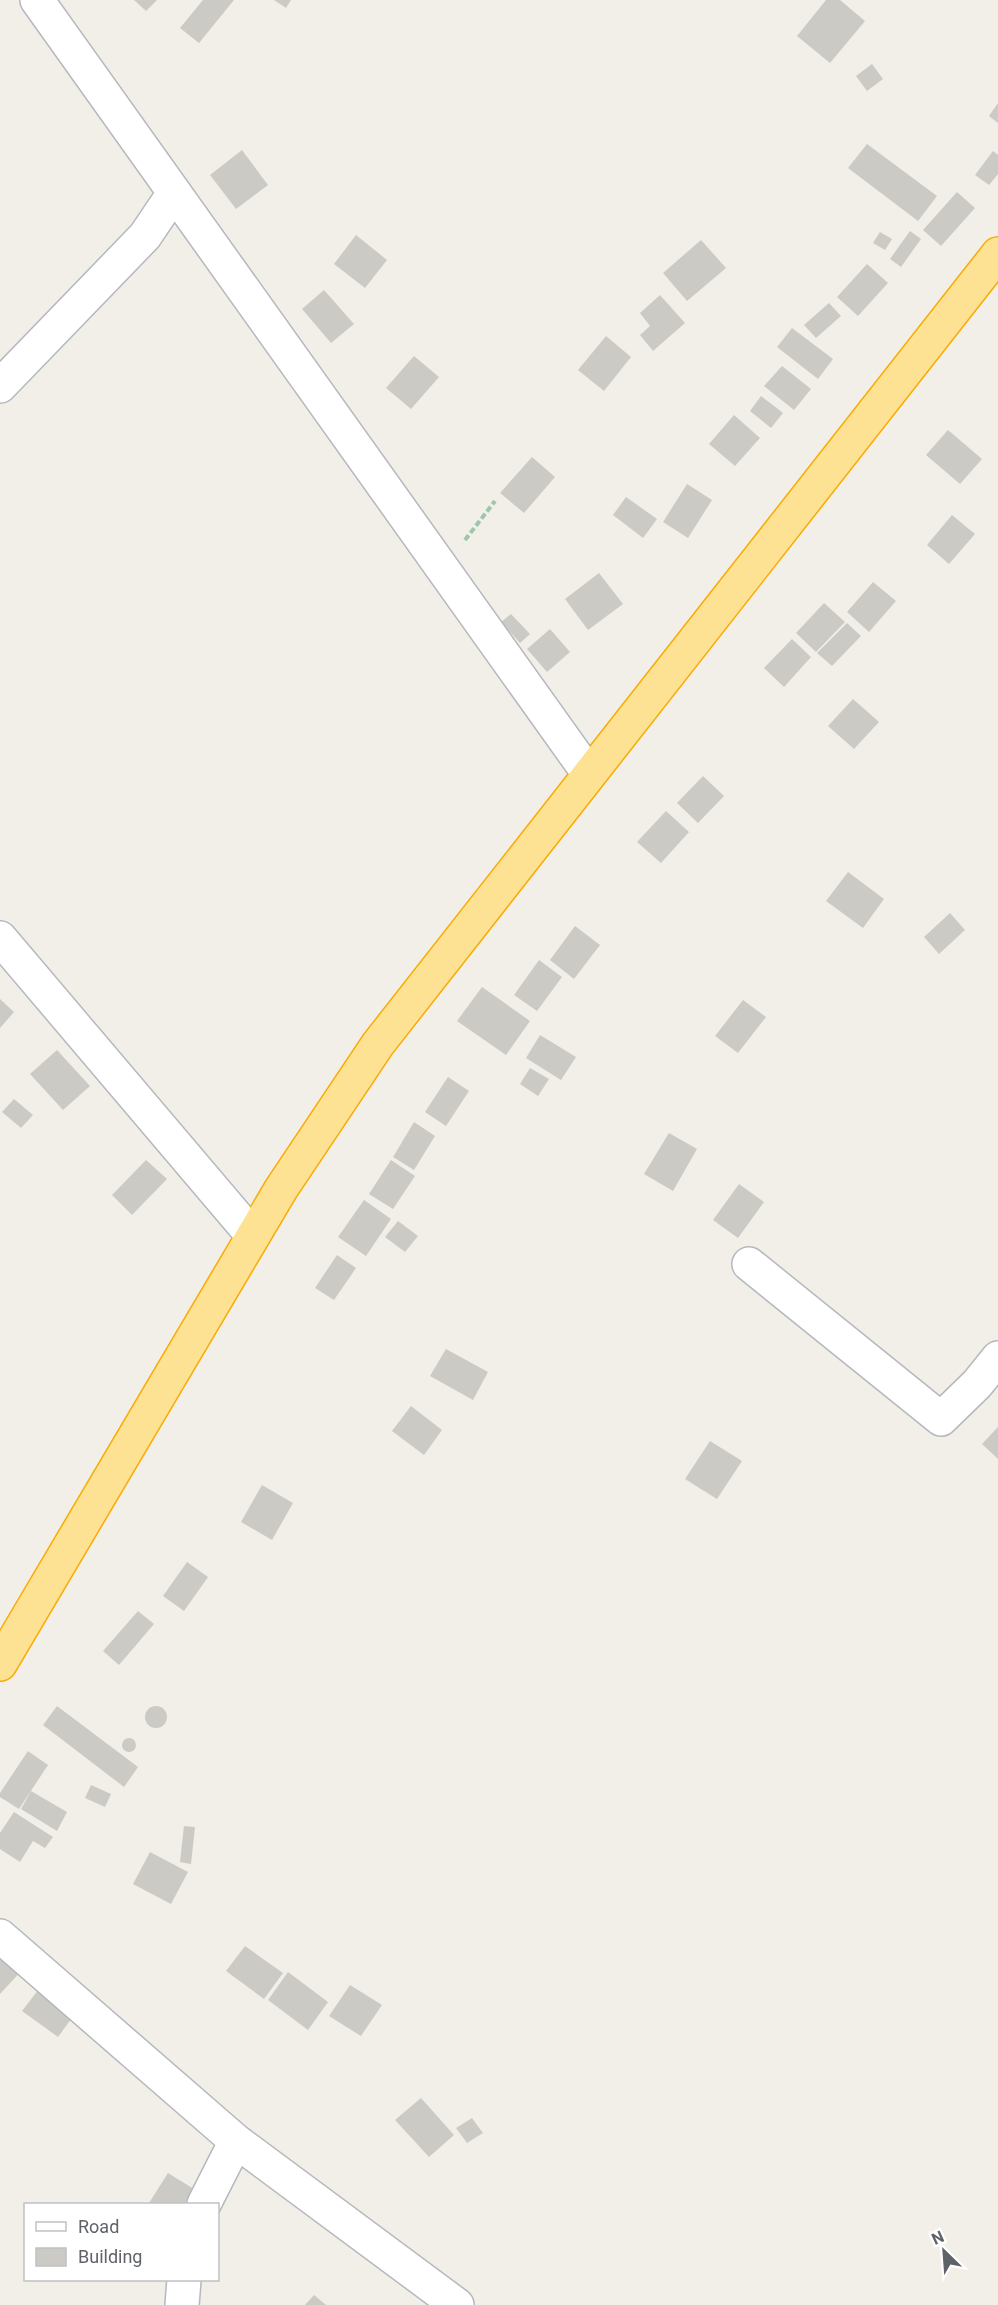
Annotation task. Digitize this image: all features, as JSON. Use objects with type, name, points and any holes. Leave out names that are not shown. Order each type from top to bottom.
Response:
[{"type":"highway","points":[[0,1664],[281,1189],[378,1044],[998,254]]},
{"type":"street","points":[[37,0],[589,774]]},
{"type":"street","points":[[0,386],[144,236],[174,193]]},
{"type":"street","points":[[0,938],[254,1236]]},
{"type":"street","points":[[749,1264],[942,1419],[977,1384],[998,1358]]},
{"type":"street","points":[[0,1936],[236,2141],[457,2305]]},
{"type":"street","points":[[205,2203],[236,2141]]},
{"type":"street","points":[[182,2305],[184,2281]]},
{"type":"path","points":[[443,569],[495,501]]},
{"type":"building","points":[[134,0],[157,0],[146,11]]},
{"type":"building","points":[[203,0],[234,0],[199,43],[180,28]]},
{"type":"building","points":[[274,0],[291,0],[286,8]]},
{"type":"building","points":[[826,0],[840,0],[865,21],[830,63],[797,36]]},
{"type":"building","points":[[872,64],[883,79],[867,91],[856,76]]},
{"type":"building","points":[[998,103],[998,123],[989,116]]},
{"type":"building","points":[[867,144],[937,196],[918,221],[848,168]]},
{"type":"building","points":[[242,150],[268,185],[236,209],[210,175]]},
{"type":"building","points":[[993,151],[998,155],[998,174],[989,185],[975,175]]},
{"type":"building","points":[[957,192],[975,208],[941,246],[923,230]]},
{"type":"building","points":[[910,231],[921,239],[901,267],[890,259]]},
{"type":"building","points":[[880,232],[892,239],[885,250],[873,243]]},
{"type":"building","points":[[356,235],[387,260],[365,288],[334,264]]},
{"type":"building","points":[[701,240],[726,268],[687,301],[663,273]]},
{"type":"building","points":[[867,264],[888,283],[858,316],[837,297]]},
{"type":"building","points":[[324,290],[354,324],[331,343],[302,309]]},
{"type":"building","points":[[660,295],[685,323],[653,351],[640,335],[650,326],[640,313]]},
{"type":"building","points":[[829,303],[841,316],[816,338],[804,325]]},
{"type":"building","points":[[792,328],[833,359],[818,379],[777,347]]},
{"type":"building","points":[[606,336],[631,357],[604,391],[578,370]]},
{"type":"building","points":[[414,356],[439,377],[411,409],[386,388]]},
{"type":"building","points":[[782,366],[811,389],[794,410],[764,386]]},
{"type":"building","points":[[761,396],[783,413],[771,428],[750,411]]},
{"type":"building","points":[[734,415],[760,438],[735,466],[709,444]]},
{"type":"building","points":[[948,430],[982,459],[960,484],[926,455]]},
{"type":"building","points":[[532,457],[555,477],[524,513],[500,493]]},
{"type":"building","points":[[687,484],[712,500],[688,538],[663,522]]},
{"type":"building","points":[[626,497],[657,519],[643,538],[613,515]]},
{"type":"building","points":[[952,515],[975,534],[949,564],[927,545]]},
{"type":"building","points":[[599,573],[623,604],[588,630],[565,599]]},
{"type":"building","points":[[873,582],[896,601],[869,632],[847,612]]},
{"type":"building","points":[[824,603],[845,622],[816,652],[796,633]]},
{"type":"building","points":[[511,614],[530,634],[520,643],[501,622]]},
{"type":"building","points":[[847,623],[861,636],[832,666],[817,653]]},
{"type":"building","points":[[550,629],[570,652],[547,672],[527,649]]},
{"type":"building","points":[[792,639],[811,657],[784,687],[764,668]]},
{"type":"building","points":[[853,699],[879,722],[854,749],[828,726]]},
{"type":"building","points":[[703,776],[724,796],[698,823],[677,803]]},
{"type":"building","points":[[666,811],[689,832],[661,863],[637,842]]},
{"type":"building","points":[[848,872],[884,899],[863,928],[826,901]]},
{"type":"building","points":[[950,913],[965,930],[939,954],[924,937]]},
{"type":"building","points":[[575,926],[600,945],[574,979],[550,960]]},
{"type":"building","points":[[539,960],[562,977],[537,1011],[514,995]]},
{"type":"building","points":[[482,987],[530,1021],[506,1055],[457,1021]]},
{"type":"building","points":[[0,999],[14,1012],[0,1028]]},
{"type":"building","points":[[743,1000],[766,1017],[738,1053],[715,1036]]},
{"type":"building","points":[[540,1035],[576,1057],[561,1080],[526,1058]]},
{"type":"building","points":[[57,1050],[90,1086],[63,1110],[30,1074]]},
{"type":"building","points":[[530,1068],[549,1079],[538,1096],[520,1084]]},
{"type":"building","points":[[448,1077],[469,1091],[446,1126],[425,1112]]},
{"type":"building","points":[[14,1099],[33,1115],[21,1128],[2,1112]]},
{"type":"building","points":[[414,1122],[435,1136],[414,1170],[393,1157]]},
{"type":"building","points":[[669,1133],[697,1149],[673,1191],[644,1174]]},
{"type":"building","points":[[146,1160],[167,1179],[132,1215],[112,1195]]},
{"type":"building","points":[[391,1160],[415,1176],[393,1209],[369,1194]]},
{"type":"building","points":[[739,1184],[764,1202],[738,1238],[713,1220]]},
{"type":"building","points":[[364,1200],[391,1219],[366,1256],[338,1237]]},
{"type":"building","points":[[398,1221],[418,1236],[405,1252],[385,1237]]},
{"type":"building","points":[[337,1255],[356,1268],[334,1300],[315,1288]]},
{"type":"building","points":[[446,1349],[488,1372],[473,1400],[430,1376]]},
{"type":"building","points":[[411,1406],[442,1430],[424,1455],[392,1431]]},
{"type":"building","points":[[998,1427],[998,1459],[982,1444]]},
{"type":"building","points":[[710,1441],[742,1461],[717,1499],[685,1479]]},
{"type":"building","points":[[262,1485],[293,1503],[272,1540],[241,1522]]},
{"type":"building","points":[[187,1562],[208,1577],[184,1611],[163,1596]]},
{"type":"building","points":[[138,1611],[154,1624],[119,1665],[103,1651]]},
{"type":"building","points":[[57,1706],[138,1767],[124,1787],[43,1725]]},
{"type":"building","points":[[156,1706],[164,1709],[167,1717],[164,1725],[156,1728],[148,1725],[145,1717],[148,1709]]},
{"type":"building","points":[[126,1738],[132,1738],[136,1745],[132,1752],[126,1752],[122,1748],[122,1742]]},
{"type":"building","points":[[28,1751],[48,1765],[19,1809],[0,1797],[0,1793]]},
{"type":"building","points":[[91,1785],[111,1794],[105,1807],[85,1798]]},
{"type":"building","points":[[31,1791],[67,1812],[57,1831],[21,1809]]},
{"type":"building","points":[[14,1812],[53,1837],[45,1848],[33,1841],[20,1862],[0,1849],[0,1833]]},
{"type":"building","points":[[184,1826],[195,1827],[191,1864],[180,1862]]},
{"type":"building","points":[[150,1852],[188,1872],[171,1904],[133,1884]]},
{"type":"building","points":[[245,1946],[283,1973],[264,1999],[226,1971]]},
{"type":"building","points":[[0,1951],[23,1969],[0,1994]]},
{"type":"building","points":[[288,1972],[328,2002],[308,2030],[268,2000]]},
{"type":"building","points":[[42,1985],[77,2011],[58,2037],[22,2011]]},
{"type":"building","points":[[350,1985],[382,2005],[361,2036],[329,2016]]},
{"type":"building","points":[[421,2098],[454,2135],[429,2157],[395,2120]]},
{"type":"building","points":[[472,2118],[483,2133],[467,2143],[456,2128]]},
{"type":"building","points":[[168,2173],[202,2194],[196,2203],[149,2203]]},
{"type":"building","points":[[314,2295],[326,2305],[305,2305]]}]
